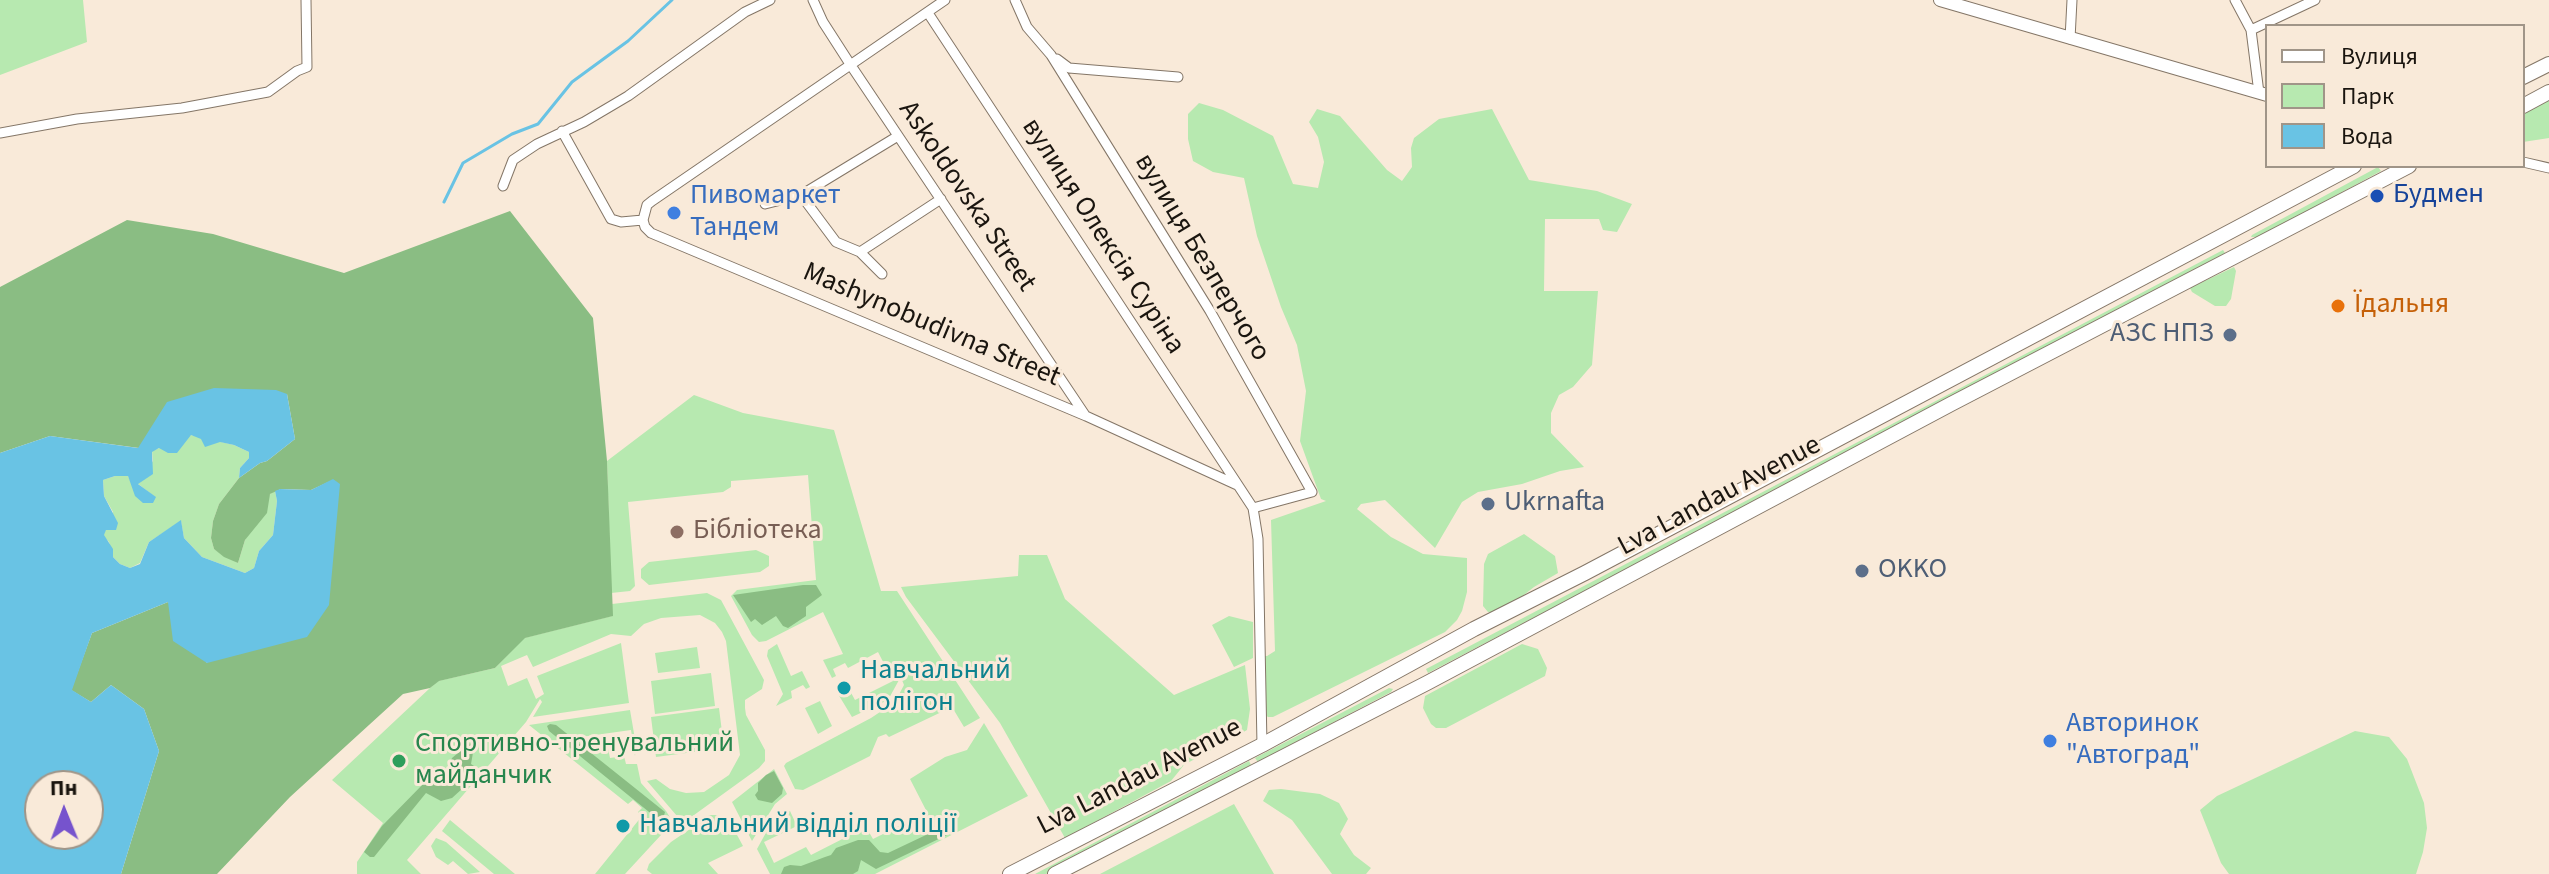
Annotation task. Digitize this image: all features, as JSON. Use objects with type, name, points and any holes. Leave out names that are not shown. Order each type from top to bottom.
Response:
[{"type":"main road","points":[[1941,0],[2263,94]]},
{"type":"main road","points":[[2525,76],[2549,64]]},
{"type":"main road","points":[[2525,105],[2549,92]]},
{"type":"main road","name":"Lva Landau Avenue","points":[[1010,874],[1262,745],[2350,168]]},
{"type":"main road","name":"Lva Landau Avenue","points":[[1055,874],[1427,683],[1951,404],[2405,168]]},
{"type":"main road","points":[[2236,229],[2248,251]]},
{"type":"main road","points":[[1415,662],[1427,683]]},
{"type":"street","points":[[0,133],[77,119],[182,108],[268,92],[307,67],[306,0]]},
{"type":"street","points":[[503,186],[513,160],[628,96],[745,12],[770,0]]},
{"type":"street","name":"Askoldovska Street","points":[[813,0],[850,64],[1086,416]]},
{"type":"street","points":[[643,220],[647,205],[652,201],[945,0]]},
{"type":"street","name":"вулиця Безперчого","points":[[1015,0],[1027,27],[1051,55],[1210,311],[1312,492],[1253,508]]},
{"type":"street","points":[[2070,39],[2072,0]]},
{"type":"street","points":[[2235,0],[2251,30],[2263,94]]},
{"type":"street","points":[[2286,14],[2287,0]]},
{"type":"street","points":[[2251,30],[2315,0]]},
{"type":"street","name":"вулиця Олексія Суріна","points":[[928,13],[1253,508]]},
{"type":"street","points":[[1051,55],[1069,68],[1178,77]]},
{"type":"street","name":"Mashynobudivna Street","points":[[562,131],[611,219],[621,222],[643,220],[651,233],[1086,416],[1240,486]]},
{"type":"street","points":[[765,204],[801,195],[898,136]]},
{"type":"street","points":[[2525,162],[2549,168]]},
{"type":"street","points":[[801,195],[836,242],[860,252],[882,274]]},
{"type":"street","points":[[860,252],[941,199]]},
{"type":"street","points":[[1253,508],[1258,534],[1260,585],[1262,745]]},
{"type":"green space","points":[[0,0],[83,0],[87,42],[0,75]]},
{"type":"green space","points":[[2549,97],[2549,138],[2525,142],[2525,110]]},
{"type":"green space","points":[[1199,103],[1223,110],[1273,136],[1293,184],[1318,188],[1324,162],[1318,137],[1309,122],[1317,109],[1340,116],[1387,170],[1402,181],[1412,167],[1414,138],[1439,119],[1492,109],[1529,180],[1597,191],[1632,204],[1617,232],[1603,230],[1599,219],[1545,219],[1544,291],[1598,291],[1592,365],[1573,387],[1559,395],[1551,413],[1551,433],[1584,467],[1478,492],[1462,502],[1435,548],[1385,500],[1361,504],[1357,509],[1391,537],[1423,554],[1467,558],[1467,592],[1462,611],[1445,632],[1273,717],[1262,712],[1261,656],[1275,651],[1271,520],[1326,501],[1321,499],[1300,441],[1306,391],[1297,345],[1257,236],[1244,178],[1213,172],[1193,161],[1188,139],[1188,114]]},
{"type":"green space","points":[[2376,168],[2381,171],[2259,237],[2252,235]]},
{"type":"green space","points":[[510,211],[593,318],[607,461],[613,616],[525,638],[495,668],[439,681],[430,688],[403,694],[290,797],[217,874],[121,874],[159,751],[144,709],[111,685],[91,702],[71,690],[92,633],[168,602],[207,663],[333,480],[311,490],[281,489],[270,494],[267,513],[245,540],[238,563],[214,549],[211,538],[213,521],[219,504],[239,478],[295,439],[287,394],[139,448],[50,436],[0,453],[0,287],[127,220],[213,234],[344,273]]},
{"type":"green space","points":[[2223,250],[2225,253],[1953,398],[1428,673],[1426,669]]},
{"type":"green space","points":[[2234,267],[2231,299],[2226,306],[2215,306],[2192,292],[2190,288]]},
{"type":"green space","points":[[694,395],[743,413],[834,430],[881,591],[897,591],[980,718],[964,727],[952,707],[889,737],[886,734],[878,737],[870,756],[803,790],[795,789],[784,766],[786,763],[871,718],[895,702],[904,685],[899,680],[888,700],[852,717],[838,694],[849,689],[855,700],[893,681],[878,652],[848,668],[845,663],[833,669],[836,676],[832,678],[823,660],[843,654],[823,612],[759,642],[731,596],[737,590],[816,580],[808,475],[731,481],[731,487],[723,492],[628,502],[635,586],[630,591],[611,593],[607,461]]},
{"type":"green space","points":[[191,435],[234,445],[249,452],[249,458],[240,468],[239,478],[219,504],[211,538],[214,549],[238,563],[245,540],[270,494],[275,491],[277,501],[273,535],[259,551],[254,568],[245,573],[202,557],[184,538],[181,521],[149,542],[140,563],[130,568],[113,557],[109,542],[103,536],[113,512],[104,496],[103,480],[128,476],[131,482],[155,497],[137,483],[153,461],[152,451]]},
{"type":"green space","points":[[1524,534],[1555,556],[1558,573],[1515,602],[1494,613],[1488,612],[1483,606],[1484,564],[1488,554]]},
{"type":"green space","points":[[756,550],[769,556],[769,566],[760,572],[649,585],[641,578],[641,569],[649,562]]},
{"type":"green space","points":[[1019,555],[1047,555],[1065,599],[1174,695],[1245,665],[1250,709],[1247,730],[1184,765],[1171,781],[1065,838],[1000,723],[901,587],[1018,576]]},
{"type":"green space","points":[[816,585],[822,595],[806,607],[806,616],[788,628],[776,616],[762,625],[755,619],[751,622],[733,595]]},
{"type":"green space","points":[[707,593],[721,600],[764,680],[762,689],[745,700],[746,715],[765,750],[765,761],[759,768],[683,823],[647,781],[656,779],[670,789],[686,793],[704,792],[729,775],[740,755],[726,641],[722,632],[715,623],[700,615],[661,618],[644,624],[631,636],[611,634],[533,667],[527,655],[501,666],[508,686],[527,678],[536,699],[544,694],[537,676],[621,643],[629,703],[533,717],[542,702],[540,699],[526,722],[407,860],[421,874],[357,874],[357,862],[383,823],[332,780],[438,681],[495,668],[524,638],[612,616],[612,604]]},
{"type":"green space","points":[[1229,616],[1253,622],[1253,658],[1234,667],[1212,625]]},
{"type":"green space","points":[[777,644],[791,676],[802,671],[810,687],[806,689],[803,685],[791,691],[792,698],[776,706],[783,694],[767,656],[768,650]]},
{"type":"green space","points":[[1522,644],[1538,649],[1547,668],[1545,676],[1446,728],[1436,728],[1431,724],[1423,708],[1425,696]]},
{"type":"green space","points":[[697,647],[700,668],[658,673],[655,653]]},
{"type":"green space","points":[[711,673],[715,706],[655,714],[651,681]]},
{"type":"green space","points":[[1389,688],[1393,689],[1391,692],[1258,762],[1255,758]]},
{"type":"green space","points":[[820,701],[832,726],[818,734],[805,708]]},
{"type":"green space","points":[[719,708],[724,748],[656,757],[651,717]]},
{"type":"green space","points":[[630,710],[635,756],[631,730],[581,737],[583,751],[608,748],[610,758],[624,756],[626,764],[637,764],[641,783],[676,827],[661,835],[625,874],[595,874],[642,816],[638,812],[642,808],[633,800],[628,804],[529,725]]},
{"type":"green space","points":[[984,723],[1028,796],[875,874],[770,874],[757,849],[779,814],[790,811],[797,826],[764,842],[774,863],[806,847],[811,855],[866,827],[873,839],[928,814],[910,779],[945,757],[967,750]]},
{"type":"green space","points":[[556,725],[665,812],[663,819],[654,816],[549,731],[547,726]]},
{"type":"green space","points":[[2355,731],[2389,737],[2407,759],[2424,803],[2427,828],[2416,874],[2229,874],[2221,863],[2200,810],[2217,796]]},
{"type":"green space","points":[[470,743],[474,747],[471,764],[477,768],[473,779],[452,798],[441,801],[426,793],[374,857],[364,852],[382,826],[426,781],[446,775],[452,758]]},
{"type":"green space","points":[[1249,761],[1251,765],[1148,821],[1046,874],[1035,874]]},
{"type":"green space","points":[[774,769],[787,794],[775,804],[752,841],[732,802]]},
{"type":"green space","points":[[774,771],[783,788],[782,794],[772,803],[758,800],[755,795],[758,783]]},
{"type":"green space","points":[[1269,790],[1320,794],[1339,803],[1348,819],[1340,834],[1354,855],[1371,868],[1366,874],[1332,874],[1292,820],[1263,801]]},
{"type":"green space","points":[[1234,804],[1274,874],[1100,874]]},
{"type":"green space","points":[[709,815],[719,815],[730,822],[743,846],[708,863],[718,874],[652,874],[647,870],[671,842]]},
{"type":"green space","points":[[450,820],[515,874],[494,874],[442,831]]},
{"type":"green space","points":[[947,825],[951,829],[947,835],[876,869],[861,860],[858,871],[853,874],[781,874],[784,867],[801,866],[831,855],[836,848],[858,840],[869,840],[880,852],[888,853]]},
{"type":"green space","points":[[436,838],[446,842],[480,872],[468,874],[453,861],[448,865],[436,857],[431,846]]},
{"type":"water","points":[[214,388],[276,390],[287,394],[295,439],[239,478],[240,468],[249,458],[249,452],[220,442],[205,447],[201,439],[191,435],[177,453],[168,453],[159,448],[152,452],[153,474],[138,484],[156,497],[153,503],[143,503],[135,496],[128,476],[103,480],[104,496],[118,523],[116,530],[106,530],[104,535],[113,549],[113,557],[130,568],[140,564],[149,542],[181,520],[184,538],[202,557],[245,573],[254,568],[259,551],[273,535],[277,501],[275,491],[311,490],[333,479],[340,484],[329,605],[307,637],[207,663],[173,641],[168,602],[92,633],[72,690],[91,702],[111,685],[144,709],[159,751],[121,874],[0,874],[0,453],[50,436],[138,448],[167,402]]},
{"type":"waterway","points":[[444,202],[463,163],[512,134],[538,124],[572,82],[628,41],[672,0]]},
{"type":"place","name":"Будмен","points":[[2377,196]]},
{"type":"place","name":"Пивомаркет Тандем","points":[[674,213]]},
{"type":"place","name":"Їдальня","points":[[2338,306]]},
{"type":"place","name":"АЗС НПЗ","points":[[2230,335]]},
{"type":"place","name":"Ukrnafta","points":[[1488,504]]},
{"type":"place","name":"Бібліотека","points":[[677,532]]},
{"type":"place","name":"OKKO","points":[[1862,571]]},
{"type":"place","name":"Навчальний полігон","points":[[844,688]]},
{"type":"place","name":"Авторинок \"Автоград\"","points":[[2050,741]]},
{"type":"place","name":"Спортивно-тренувальний майданчик","points":[[399,761]]},
{"type":"place","name":"Навчальний відділ поліції","points":[[623,826]]}]
